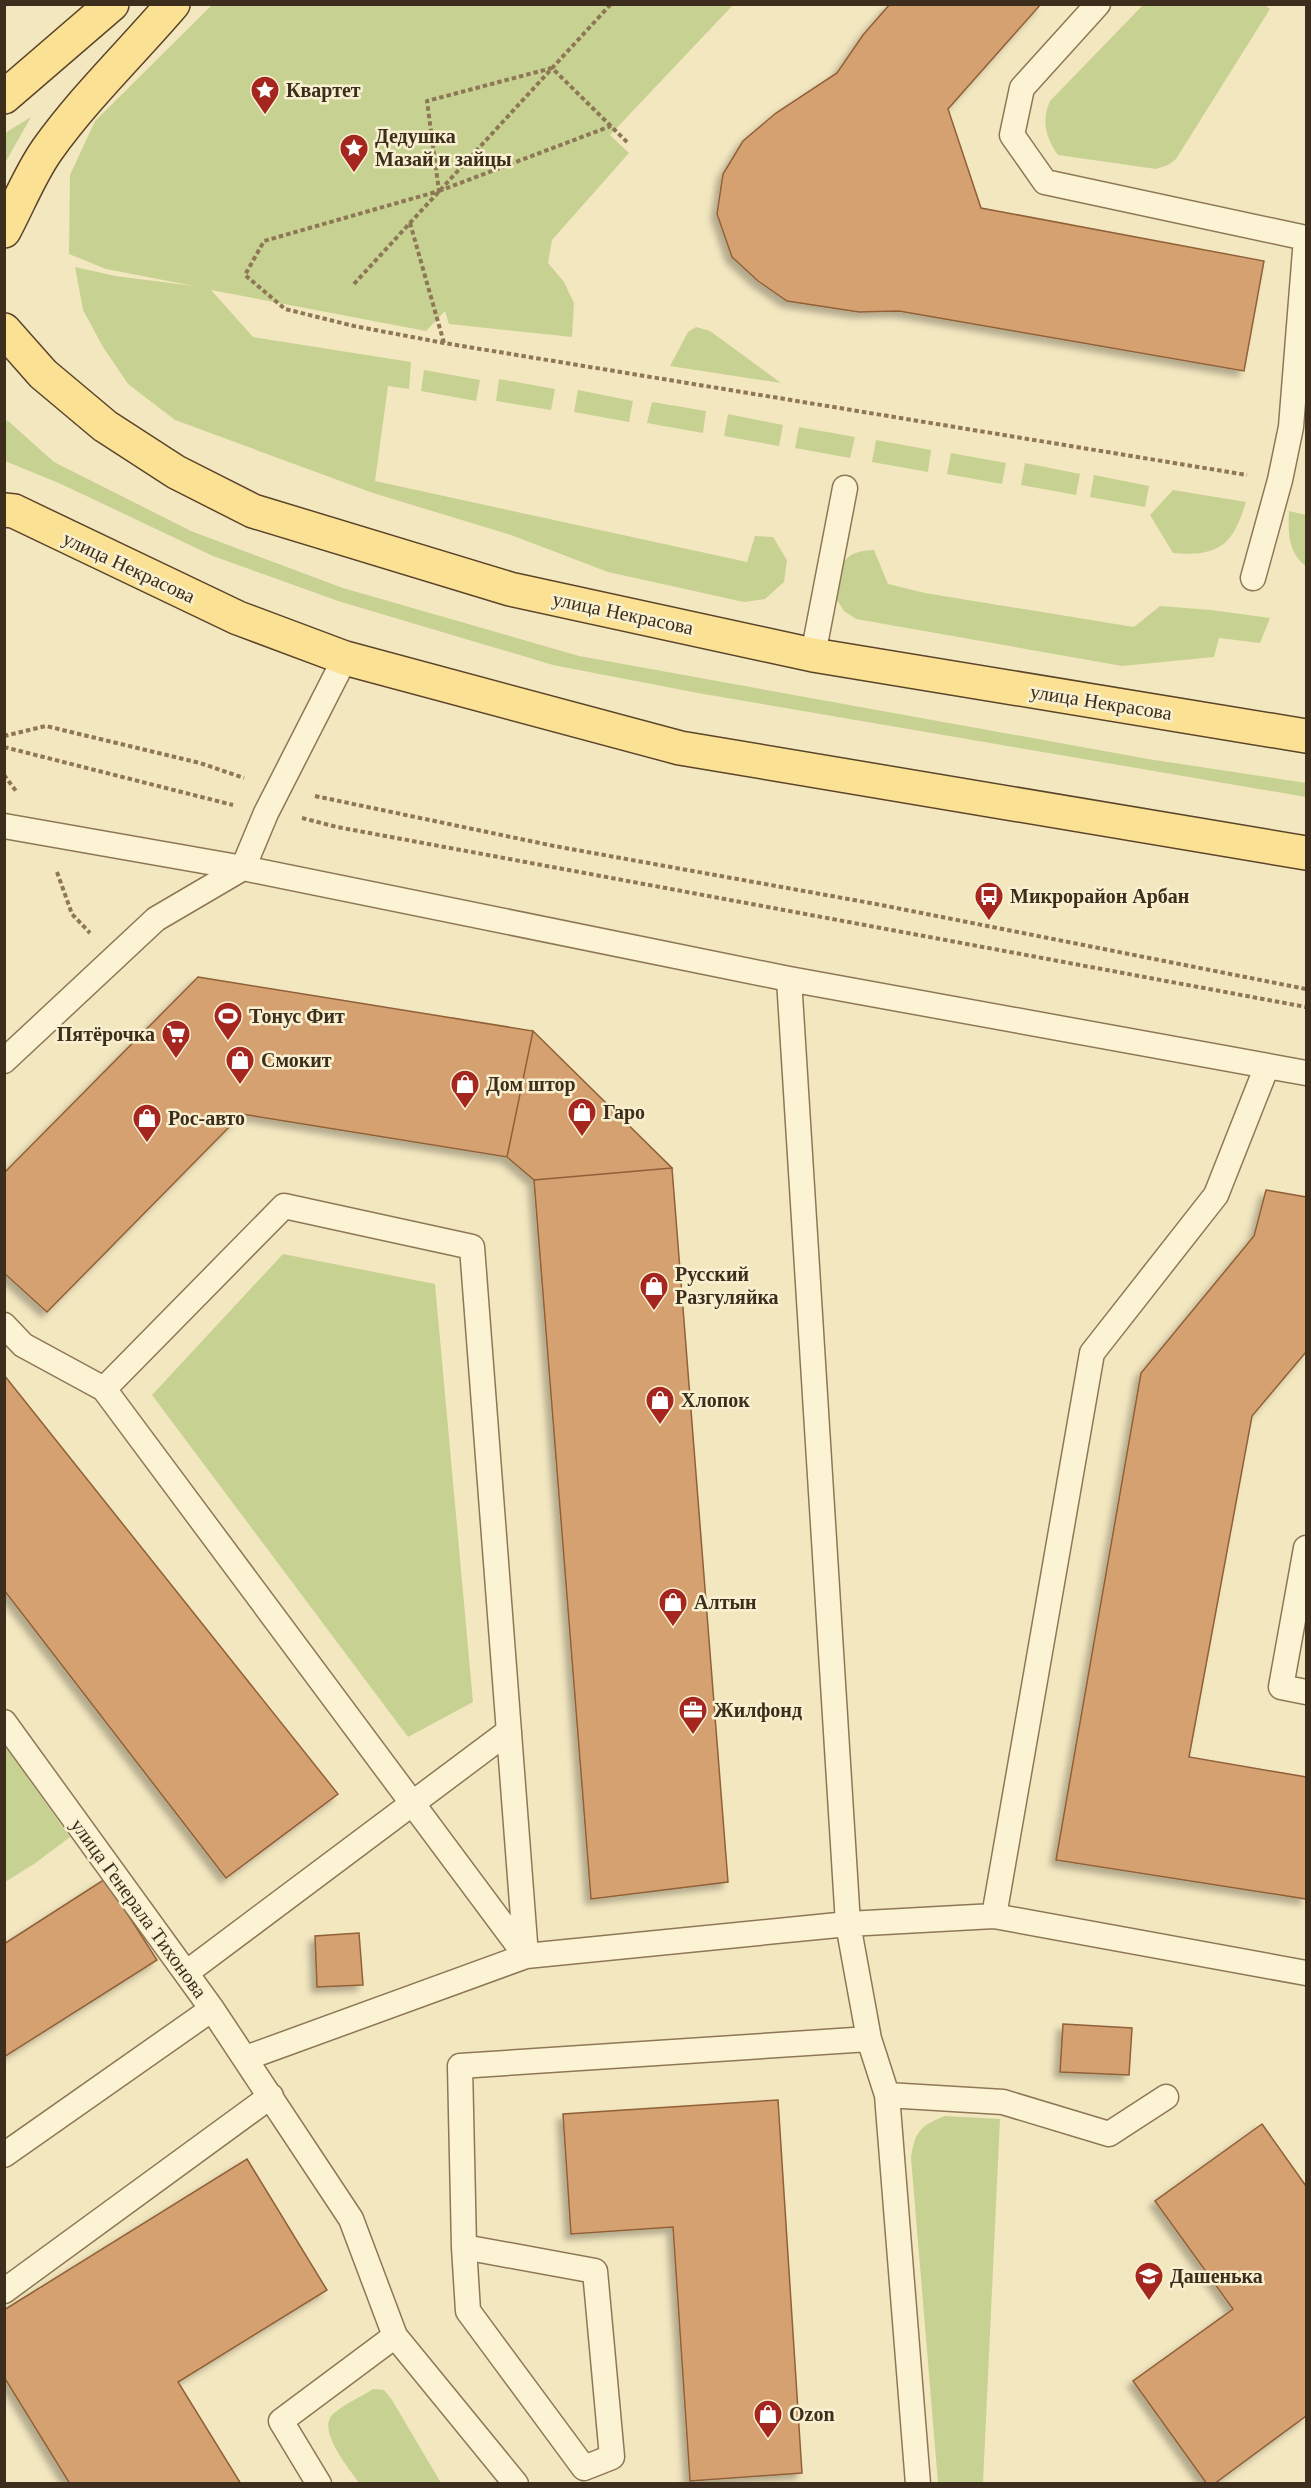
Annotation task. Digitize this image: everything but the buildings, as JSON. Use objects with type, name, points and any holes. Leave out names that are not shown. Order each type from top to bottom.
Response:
[{"type":"main road","points":[[4,97],[111,4]]},
{"type":"main road","points":[[4,231],[45,152],[84,102],[173,4]]},
{"type":"main road","name":"улица Некрасова","points":[[4,330],[43,374],[105,426],[176,472],[253,511],[510,589],[813,655],[1306,736]]},
{"type":"main road","name":"улица Некрасова","points":[[4,510],[14,511],[238,618],[345,658],[680,748],[1306,853]]},
{"type":"lane","points":[[1098,4],[1022,88],[1012,135],[1046,182],[1306,238],[1291,427],[1280,480],[1253,578]]},
{"type":"lane","points":[[813,655],[846,488]]},
{"type":"lane","points":[[4,1060],[156,919],[243,868],[266,813],[345,658]]},
{"type":"lane","points":[[4,826],[243,868],[789,979],[1306,1073]]},
{"type":"lane","points":[[789,979],[848,1924],[869,2039],[887,2095],[918,2484]]},
{"type":"lane","points":[[993,1917],[1092,1353],[1216,1195],[1267,1066]]},
{"type":"lane","points":[[104,1389],[284,1206],[472,1247],[526,1956]]},
{"type":"lane","points":[[4,1325],[23,1345],[104,1389],[526,1956]]},
{"type":"lane","points":[[1306,1548],[1281,1687],[1306,1692]]},
{"type":"lane","name":"улица Генерала Тихонова","points":[[4,1722],[212,2009],[351,2220],[395,2336],[516,2484]]},
{"type":"lane","points":[[186,1973],[509,1731]]},
{"type":"lane","points":[[246,2058],[526,1956],[848,1924],[993,1917],[1306,1973]]},
{"type":"lane","points":[[4,2156],[212,2009]]},
{"type":"lane","points":[[464,2247],[595,2271],[612,2457],[584,2468],[468,2311],[464,2247],[460,2066],[869,2039]]},
{"type":"lane","points":[[887,2095],[1003,2102],[1109,2134],[1166,2097]]},
{"type":"lane","points":[[4,2291],[271,2096]]},
{"type":"lane","points":[[319,2484],[281,2421],[395,2336]]},
{"type":"path","points":[[354,284],[610,4]]},
{"type":"path","points":[[552,68],[627,142]]},
{"type":"path","points":[[439,191],[427,101],[552,68]]},
{"type":"path","points":[[611,126],[439,191],[264,241],[244,275],[285,309],[354,326],[444,343],[1280,480]]},
{"type":"path","points":[[410,223],[444,343]]},
{"type":"path","points":[[4,736],[46,726],[200,764],[278,789],[543,844],[922,913],[1306,989]]},
{"type":"path","points":[[4,747],[266,813],[295,816],[348,829],[1306,1007]]},
{"type":"path","points":[[43,832],[72,914],[113,959]]},
{"type":"green space","points":[[212,5],[733,5],[610,135],[629,153],[552,240],[548,263],[564,282],[574,303],[572,337],[449,324],[445,311],[426,331],[211,290],[253,337],[411,362],[409,389],[388,386],[375,481],[747,562],[755,536],[773,537],[787,560],[784,582],[765,599],[744,602],[608,572],[511,535],[373,493],[175,420],[128,384],[103,347],[83,310],[75,267],[115,276],[194,286],[106,269],[69,254],[70,175],[95,121]]},
{"type":"green space","points":[[1143,5],[1265,5],[1270,9],[1176,159],[1168,165],[1156,169],[1058,155],[1050,142],[1046,129],[1047,108],[1050,101]]},
{"type":"green space","points":[[31,117],[5,163],[5,133]]},
{"type":"green space","points":[[696,327],[710,331],[781,383],[670,366],[688,332]]},
{"type":"green space","points":[[424,370],[480,380],[476,401],[421,391]]},
{"type":"green space","points":[[499,379],[555,389],[551,410],[496,401]]},
{"type":"green space","points":[[578,390],[633,401],[629,422],[574,412]]},
{"type":"green space","points":[[652,402],[706,411],[703,433],[647,423]]},
{"type":"green space","points":[[728,414],[783,425],[779,446],[724,436]]},
{"type":"green space","points":[[7,420],[54,462],[191,531],[343,588],[579,656],[1148,759],[1306,783],[1306,797],[698,693],[553,665],[338,601],[213,556],[61,484],[5,461],[5,424]]},
{"type":"green space","points":[[799,427],[855,437],[850,458],[795,448]]},
{"type":"green space","points":[[876,440],[931,450],[928,472],[872,462]]},
{"type":"green space","points":[[951,453],[1006,463],[1002,484],[947,474]]},
{"type":"green space","points":[[1025,463],[1080,474],[1076,495],[1021,485]]},
{"type":"green space","points":[[1094,475],[1149,486],[1145,507],[1090,497]]},
{"type":"green space","points":[[1173,490],[1246,502],[1236,529],[1222,545],[1213,550],[1189,554],[1173,553],[1150,515]]},
{"type":"green space","points":[[1289,511],[1306,515],[1306,566],[1292,548],[1289,534]]},
{"type":"green space","points":[[874,550],[888,584],[925,593],[1134,627],[1160,606],[1270,618],[1260,643],[1219,638],[1214,657],[1122,666],[856,619],[844,611],[833,594],[844,562],[855,553]]},
{"type":"green space","points":[[283,1254],[435,1284],[473,1702],[408,1737],[152,1395]]},
{"type":"green space","points":[[5,1746],[70,1837],[5,1882]]},
{"type":"green space","points":[[945,2116],[1000,2119],[983,2483],[938,2483],[911,2158],[914,2141],[920,2131]]},
{"type":"green space","points":[[373,2389],[384,2390],[392,2400],[441,2483],[359,2483],[331,2439],[328,2429],[329,2421],[337,2410]]},
{"type":"place","name":"Квартет","points":[[265,116]]},
{"type":"place","name":"Дедушка Мазай и зайцы","points":[[354,174]]},
{"type":"place","name":"Микрорайон Арбан","points":[[989,922]]},
{"type":"place","name":"Тонус Фит","points":[[228,1042]]},
{"type":"place","name":"Пятёрочка","points":[[176,1060]]},
{"type":"place","name":"Смокит","points":[[240,1086]]},
{"type":"place","name":"Дом штор","points":[[465,1110]]},
{"type":"place","name":"Гаро","points":[[582,1138]]},
{"type":"place","name":"Рос-авто","points":[[147,1144]]},
{"type":"place","name":"Русский Разгуляйка","points":[[654,1312]]},
{"type":"place","name":"Хлопок","points":[[660,1426]]},
{"type":"place","name":"Алтын","points":[[673,1628]]},
{"type":"place","name":"Жилфонд","points":[[693,1736]]},
{"type":"place","name":"Дашенька","points":[[1149,2302]]},
{"type":"place","name":"Ozon","points":[[768,2440]]}]
